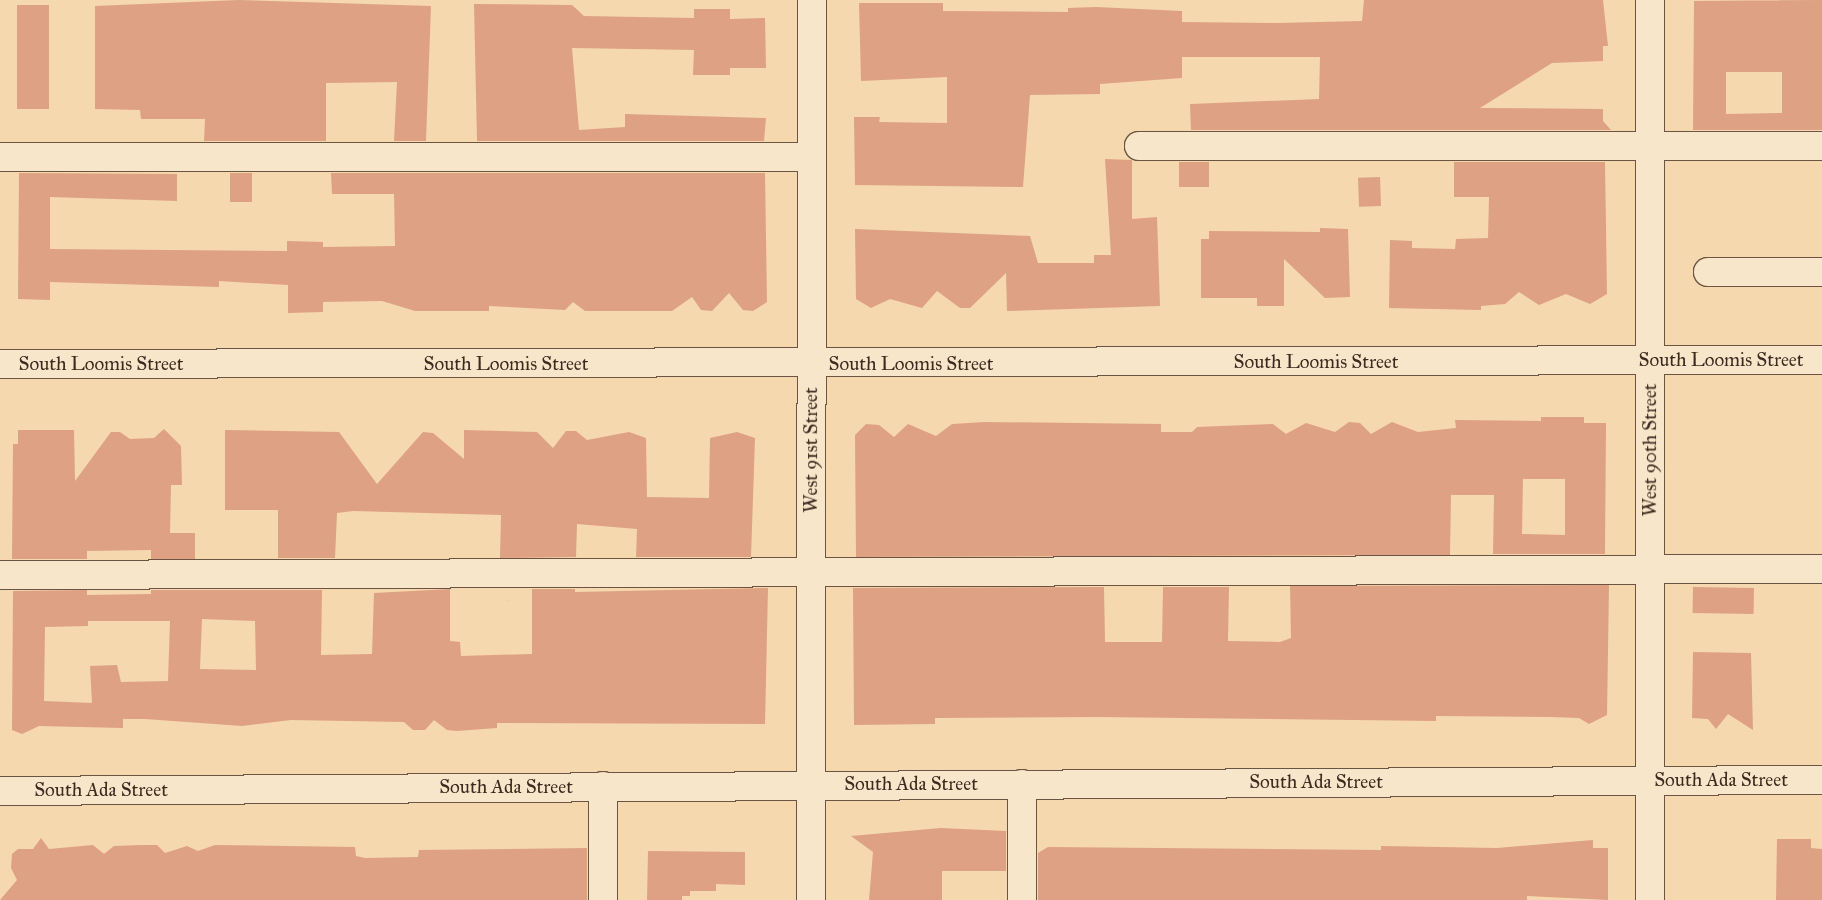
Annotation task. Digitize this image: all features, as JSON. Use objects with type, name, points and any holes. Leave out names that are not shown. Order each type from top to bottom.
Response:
[{"type":"street","name":"West 91st Street","points":[[811,900],[812,0]]},
{"type":"street","name":"West 90th Street","points":[[1650,0],[1650,900]]},
{"type":"street","points":[[1139,146],[1822,146]]},
{"type":"street","points":[[0,157],[811,157]]},
{"type":"street","points":[[1708,272],[1822,272]]},
{"type":"street","name":"South Loomis Street","points":[[0,364],[812,364],[1822,360]]},
{"type":"street","points":[[0,575],[811,574],[1822,569]]},
{"type":"street","name":"South Ada Street","points":[[0,791],[1822,780]]},
{"type":"street","points":[[1022,784],[1022,900]]},
{"type":"street","points":[[603,900],[604,786]]},
{"type":"building","points":[[239,0],[431,6],[426,141],[394,141],[397,82],[326,83],[326,141],[204,141],[205,119],[141,119],[140,110],[95,109],[95,6]]},
{"type":"building","points":[[1364,0],[1603,0],[1608,46],[1603,46],[1603,61],[1552,63],[1480,108],[1603,109],[1603,121],[1611,130],[1191,130],[1190,104],[1319,99],[1320,57],[1182,57],[1182,78],[1100,84],[1100,94],[1030,95],[1023,187],[855,185],[854,117],[880,117],[879,122],[947,123],[947,77],[861,81],[859,3],[943,3],[943,11],[1068,12],[1068,8],[1096,7],[1182,11],[1182,22],[1277,23],[1362,21]]},
{"type":"building","points":[[1822,0],[1822,130],[1693,130],[1694,1]],"holes":[[[1726,72],[1782,72],[1782,113],[1726,114]]]},
{"type":"building","points":[[474,4],[572,5],[584,16],[694,18],[694,9],[730,9],[730,19],[765,18],[766,68],[730,68],[730,75],[693,75],[694,50],[572,48],[579,130],[625,127],[625,114],[766,118],[764,141],[477,141]]},
{"type":"building","points":[[17,5],[49,5],[49,109],[17,109]]},
{"type":"building","points":[[1105,159],[1132,160],[1132,219],[1157,217],[1160,306],[1007,311],[1006,273],[970,308],[960,308],[937,291],[922,308],[890,299],[871,308],[856,299],[855,229],[1030,236],[1038,263],[1094,263],[1094,255],[1111,255]]},
{"type":"building","points":[[1179,162],[1209,162],[1209,187],[1179,187]]},
{"type":"building","points":[[1454,162],[1605,162],[1607,294],[1590,304],[1566,294],[1539,305],[1519,292],[1505,304],[1481,306],[1481,310],[1389,308],[1390,240],[1412,241],[1412,248],[1455,249],[1456,239],[1488,238],[1489,197],[1454,197]]},
{"type":"building","points":[[19,173],[177,174],[177,201],[50,197],[50,249],[287,251],[287,241],[323,242],[323,247],[395,246],[394,194],[332,194],[331,173],[765,173],[767,302],[753,311],[743,310],[729,293],[712,311],[701,310],[692,297],[672,311],[585,311],[573,302],[565,310],[489,306],[489,311],[415,311],[382,301],[323,302],[323,312],[288,313],[288,285],[219,281],[219,287],[50,282],[50,300],[18,299]]},
{"type":"building","points":[[230,173],[252,173],[252,202],[230,202]]},
{"type":"building","points":[[1380,177],[1381,206],[1359,207],[1358,178]]},
{"type":"building","points":[[1320,228],[1348,229],[1350,297],[1325,298],[1284,259],[1284,306],[1257,306],[1257,298],[1201,298],[1201,239],[1209,239],[1209,231],[1320,232]]},
{"type":"building","points":[[1541,417],[1584,417],[1584,423],[1606,423],[1605,554],[1493,554],[1494,495],[1451,495],[1450,555],[856,557],[855,435],[866,424],[879,425],[894,437],[908,424],[936,436],[952,424],[985,422],[1161,424],[1161,432],[1192,432],[1197,427],[1273,424],[1286,434],[1306,423],[1335,432],[1349,422],[1360,423],[1371,434],[1392,422],[1418,432],[1456,428],[1455,420],[1541,421]],"holes":[[[1523,479],[1565,479],[1565,535],[1522,534]]]},
{"type":"building","points":[[164,429],[181,446],[182,485],[171,485],[170,533],[195,533],[195,559],[151,559],[151,550],[87,551],[87,559],[12,559],[13,444],[18,444],[18,430],[74,430],[75,481],[111,432],[120,432],[130,439],[154,438]]},
{"type":"building","points":[[225,430],[339,432],[377,484],[423,432],[433,433],[464,459],[464,430],[537,432],[553,448],[566,431],[576,431],[587,440],[629,432],[646,438],[647,497],[709,498],[710,438],[737,432],[755,438],[751,557],[636,557],[637,529],[577,524],[576,557],[500,558],[501,515],[353,511],[337,513],[335,558],[278,558],[278,510],[225,510]]},
{"type":"building","points":[[1609,585],[1607,715],[1589,724],[1579,718],[1436,716],[1436,721],[1098,717],[935,718],[935,724],[854,725],[853,588],[1104,587],[1105,642],[1162,642],[1163,587],[1229,587],[1228,641],[1280,642],[1291,638],[1290,586]]},
{"type":"building","points":[[1693,587],[1754,588],[1754,614],[1693,613]]},
{"type":"building","points":[[768,588],[765,724],[497,723],[497,728],[457,731],[447,730],[434,720],[425,730],[413,730],[404,722],[291,720],[242,726],[123,719],[123,728],[39,726],[22,734],[12,730],[13,591],[87,590],[87,595],[151,594],[151,590],[322,590],[321,655],[372,654],[374,593],[450,589],[450,641],[460,642],[461,656],[532,654],[532,589],[575,589],[575,592]],"holes":[[[202,619],[255,621],[256,670],[200,669]],[[88,621],[170,621],[168,681],[121,682],[117,665],[90,666],[92,703],[44,701],[45,627],[88,626]]]},
{"type":"building","points":[[1693,652],[1751,653],[1753,730],[1728,714],[1716,729],[1708,719],[1692,718]]},
{"type":"building","points":[[941,828],[1006,831],[1006,871],[942,871],[942,900],[869,900],[873,852],[851,836]]},
{"type":"building","points":[[41,838],[49,849],[93,845],[104,854],[114,846],[141,845],[157,845],[165,853],[187,846],[198,851],[215,845],[355,847],[356,856],[365,858],[418,857],[419,850],[587,848],[587,900],[0,900],[17,880],[11,868],[12,854],[18,849],[33,849]]},
{"type":"building","points":[[1777,839],[1811,839],[1811,848],[1822,849],[1822,900],[1776,900]]},
{"type":"building","points":[[1593,840],[1593,848],[1608,848],[1608,900],[1527,896],[1527,900],[1038,900],[1038,853],[1048,847],[1381,850],[1381,846],[1497,848]]},
{"type":"building","points":[[648,851],[745,852],[745,885],[716,884],[716,891],[690,891],[690,896],[682,896],[682,900],[647,900]]}]
